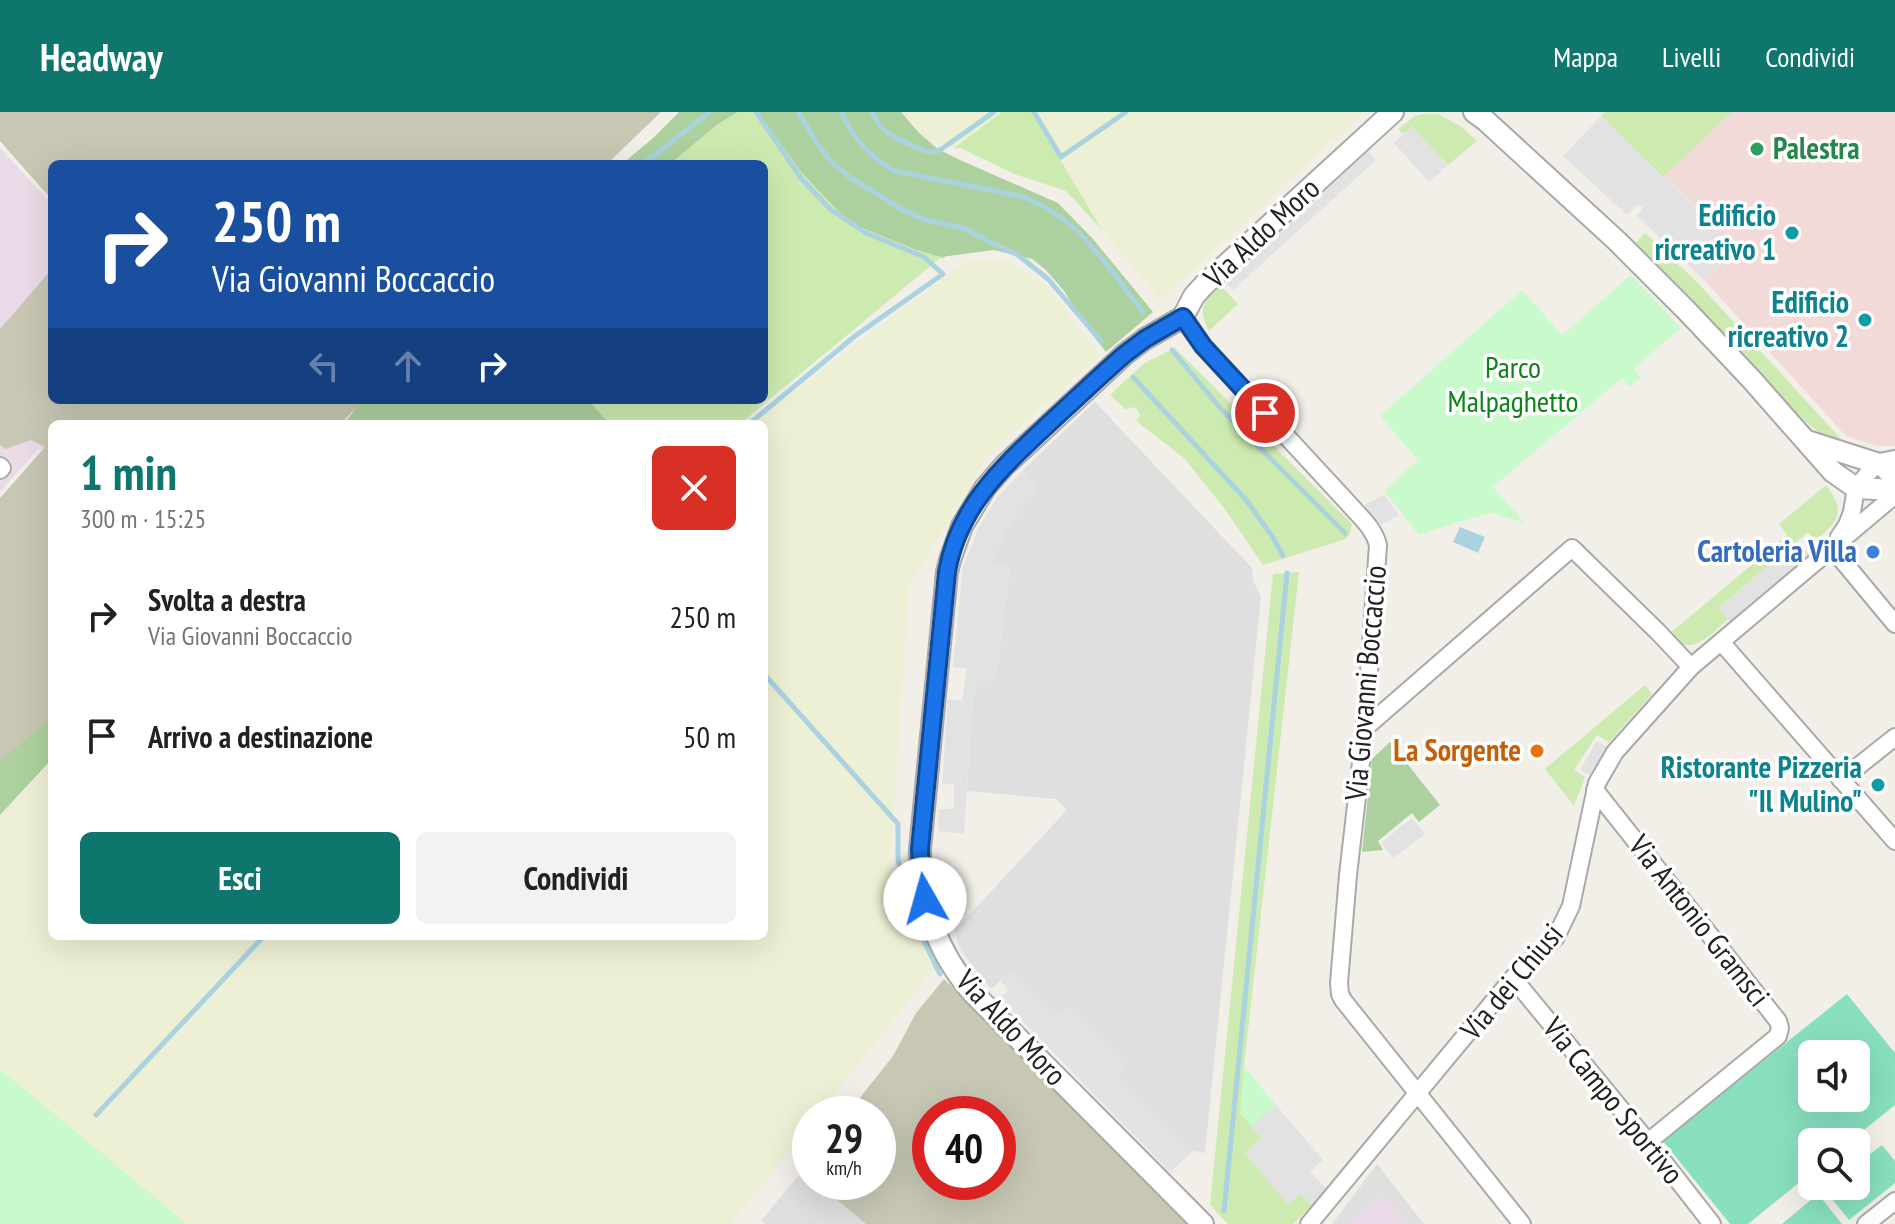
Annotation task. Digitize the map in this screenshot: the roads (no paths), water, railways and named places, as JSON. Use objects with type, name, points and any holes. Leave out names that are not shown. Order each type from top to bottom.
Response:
[{"type":"street","name":"Via Aldo Moro","points":[[1203,1224],[962,980],[946,956],[930,918],[920,871],[945,588],[950,560],[965,520],[997,473],[1108,369],[1145,339],[1183,317],[1204,285],[1393,112]]},
{"type":"street","points":[[1480,115],[1617,241],[1686,310],[1833,472],[1856,488],[1895,493]]},
{"type":"street","name":"Via Giovanni Boccaccio","points":[[1183,317],[1203,346],[1349,504],[1376,539],[1365,728],[1348,875],[1339,991],[1343,1000],[1522,1224]]},
{"type":"street","points":[[1807,441],[1887,463]]},
{"type":"street","points":[[1887,463],[1895,482]]},
{"type":"street","points":[[1856,488],[1870,471],[1887,463]]},
{"type":"street","name":"Via dei Chiusi","points":[[1832,548],[1847,525],[1856,488]]},
{"type":"street","name":"Via dei Chiusi","points":[[1309,1224],[1513,978],[1551,943],[1566,917],[1577,882],[1595,790],[1615,752],[1691,667],[1895,493]]},
{"type":"street","points":[[1365,728],[1572,548],[1691,667]]},
{"type":"street","points":[[1832,548],[1895,624]]},
{"type":"street","points":[[1722,643],[1895,841]]},
{"type":"street","points":[[1841,780],[1895,737]]},
{"type":"street","name":"Via Antonio Gramsci","points":[[1595,790],[1780,1026],[1778,1036],[1648,1142]]},
{"type":"street","name":"Via Campo Sportivo","points":[[1513,978],[1712,1224]]},
{"type":"street","points":[[1866,1224],[1895,1201]]},
{"type":"water","points":[[1460,527],[1485,537],[1478,553],[1453,542]]},
{"type":"waterway","points":[[648,160],[710,112]]},
{"type":"waterway","points":[[754,420],[855,336],[943,274],[924,257],[866,233],[830,209],[801,178],[756,112]]},
{"type":"waterway","points":[[798,112],[829,159],[849,177],[903,210],[926,220],[966,229],[1018,255],[1048,279],[1101,341]]},
{"type":"waterway","points":[[841,112],[863,146],[877,160],[895,171],[1020,196],[1059,216],[1090,244],[1143,312]]},
{"type":"waterway","points":[[872,112],[887,132],[931,152],[943,148],[994,112]]},
{"type":"waterway","points":[[1034,112],[1061,157],[1126,112]]},
{"type":"waterway","points":[[1172,350],[1221,409],[1345,533]]},
{"type":"waterway","points":[[1133,377],[1247,501],[1283,556]]},
{"type":"waterway","points":[[1224,1211],[1287,573]]},
{"type":"waterway","points":[[768,678],[898,824],[898,860],[915,923],[940,974]]},
{"type":"waterway","points":[[96,1115],[260,940]]},
{"type":"place","name":"Palestra","points":[[1757,149]]},
{"type":"place","name":"Edificio ricreativo 1","points":[[1792,233]]},
{"type":"place","name":"Edificio ricreativo 2","points":[[1865,320]]},
{"type":"place","name":"Cartoleria Villa","points":[[1873,552]]},
{"type":"place","name":"La Sorgente","points":[[1537,751]]},
{"type":"place","name":"Ristorante Pizzeria \"Il Mulino\"","points":[[1878,785]]},
{"type":"park label","name":"Parco Malpaghetto","points":[[1513,385]]}]
